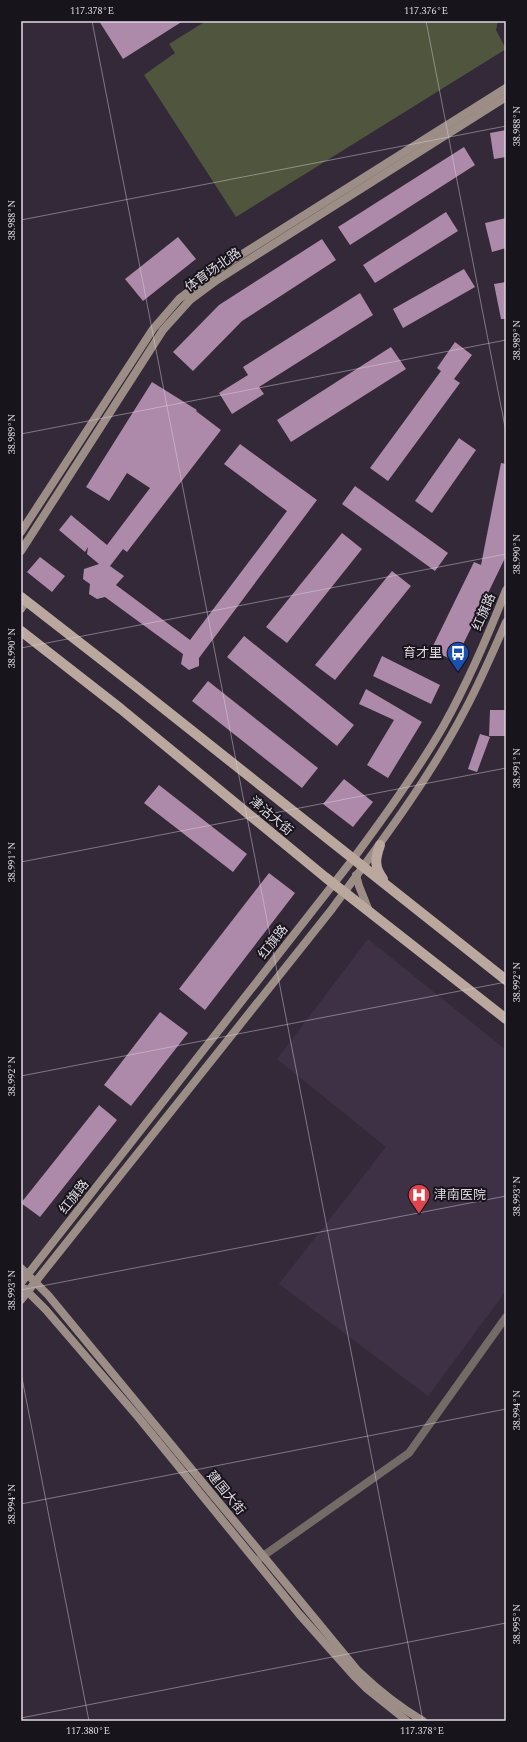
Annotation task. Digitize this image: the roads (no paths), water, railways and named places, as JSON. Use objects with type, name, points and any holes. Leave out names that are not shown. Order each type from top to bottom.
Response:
[{"type":"main road","name":"体育场北路","points":[[21,532],[152,329],[179,299],[217,270],[506,88]]},
{"type":"main road","name":"体育场北路","points":[[21,551],[163,330],[190,300],[217,280],[506,97]]},
{"type":"main road","name":"红旗路","points":[[21,1300],[357,877],[358,863],[369,837],[417,768],[443,726],[467,681],[506,590]]},
{"type":"main road","name":"津沽大街","points":[[23,603],[138,688],[506,980]]},
{"type":"main road","name":"红旗路","points":[[21,1285],[28,1274],[334,884],[380,845],[423,782],[465,710],[506,622]]},
{"type":"main road","name":"津沽大街","points":[[21,631],[121,708],[334,884],[506,1020]]},
{"type":"main road","points":[[380,845],[375,861],[376,866],[390,889]]},
{"type":"main road","points":[[357,877],[362,895],[370,913]]},
{"type":"main road","name":"建国大街","points":[[21,1268],[36,1282],[358,1670],[370,1682],[406,1711],[423,1721]]},
{"type":"main road","name":"建国大街","points":[[21,1285],[46,1310],[138,1417],[299,1614],[367,1689],[407,1721]]},
{"type":"street","points":[[256,1561],[409,1453],[506,1317]]},
{"type":"place","name":"育才里","points":[[458,672]]},
{"type":"place","name":"津南医院","points":[[419,1214]]}]
